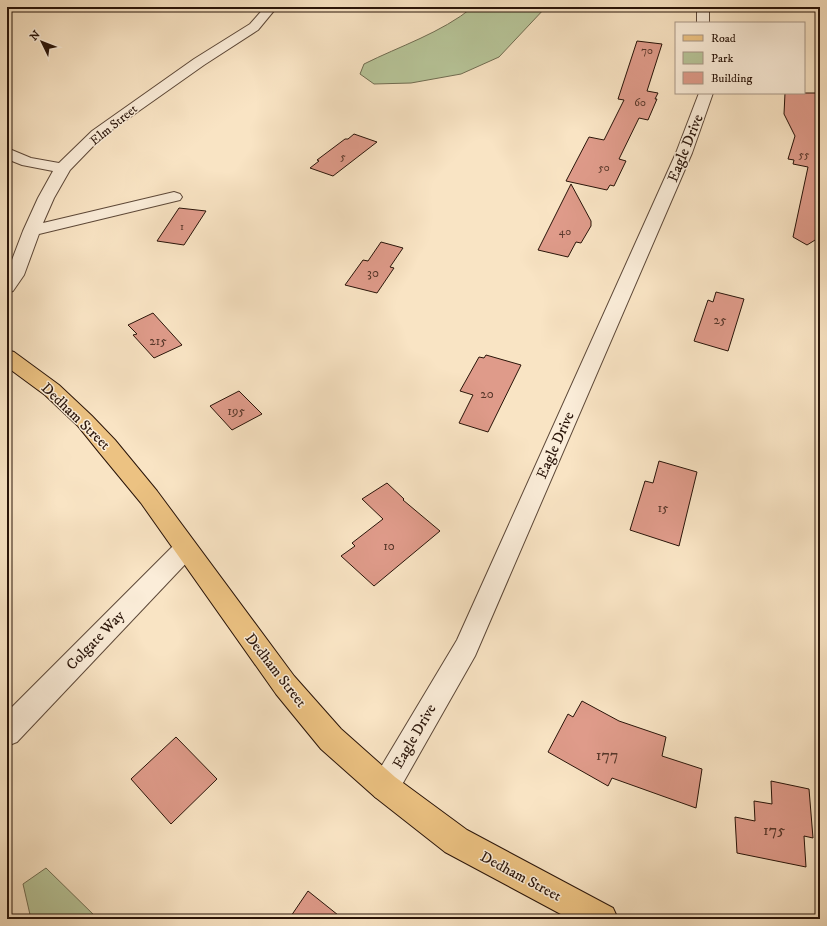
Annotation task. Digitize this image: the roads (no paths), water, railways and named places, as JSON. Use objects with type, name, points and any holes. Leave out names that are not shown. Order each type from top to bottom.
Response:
[{"type":"main road","name":"Dedham Street","points":[[7,358],[52,390],[85,421],[107,446],[149,497],[185,549],[285,685],[331,739],[385,787],[456,841],[602,919]]},
{"type":"street","name":"Elm Street","points":[[7,287],[15,275],[46,198],[63,168],[98,134],[122,115],[165,84],[254,27],[271,7]]},
{"type":"street","points":[[703,7],[703,22]]},
{"type":"street","name":"Eagle Drive","points":[[385,787],[466,648],[684,152],[706,94]]},
{"type":"street","points":[[7,153],[27,162],[63,168]]},
{"type":"street","points":[[32,231],[174,197]]},
{"type":"street","name":"Colgate Way","points":[[7,732],[185,549]]}]
